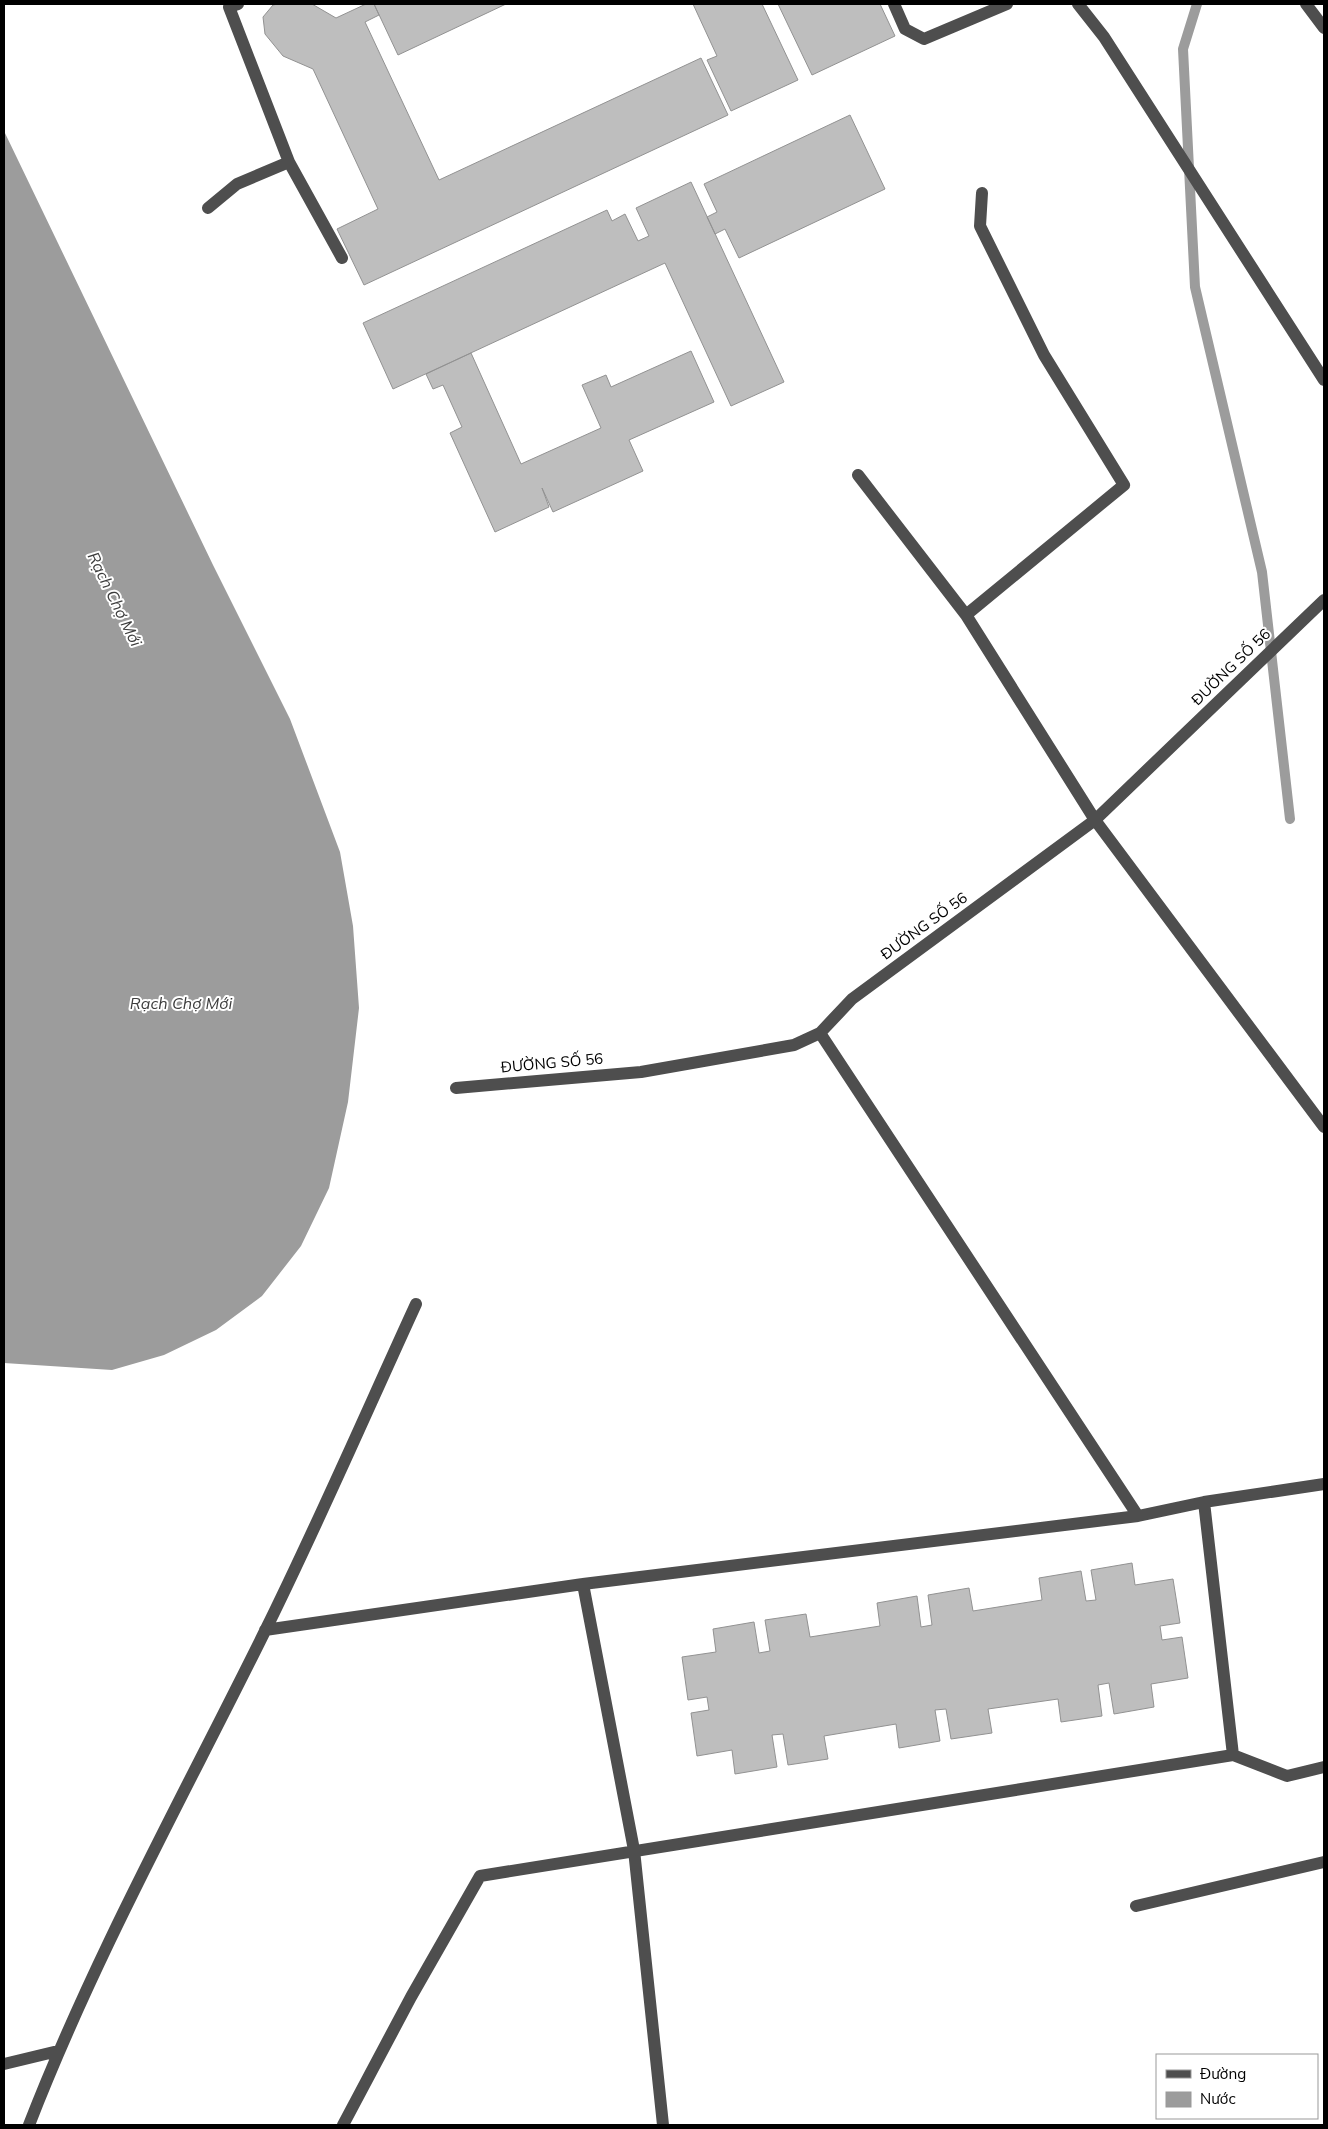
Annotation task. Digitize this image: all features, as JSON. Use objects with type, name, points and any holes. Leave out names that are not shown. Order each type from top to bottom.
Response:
[{"type":"street","points":[[238,4],[229,7],[290,162],[342,258]]},
{"type":"street","points":[[894,4],[905,29],[924,38],[1007,4]]},
{"type":"street","points":[[1078,4],[1104,37],[1324,380]]},
{"type":"street","points":[[1306,4],[1324,28]]},
{"type":"street","points":[[208,208],[236,184],[290,162]]},
{"type":"street","points":[[966,615],[1124,485],[1044,355],[980,226],[982,193]]},
{"type":"street","points":[[858,475],[966,615],[1095,820],[1324,1127]]},
{"type":"street","name":"ĐƯỜNG SỐ 56","points":[[456,1088],[641,1072],[794,1045],[820,1034],[852,999],[1095,820],[1324,600]]},
{"type":"street","points":[[820,1034],[1138,1516]]},
{"type":"street","points":[[29,2125],[58,2051],[132,1894],[266,1630],[416,1304]]},
{"type":"street","points":[[266,1630],[583,1584],[1138,1516],[1204,1502],[1324,1484]]},
{"type":"street","points":[[1204,1502],[1233,1756]]},
{"type":"street","points":[[583,1584],[634,1850],[663,2125]]},
{"type":"street","points":[[343,2125],[410,1997],[480,1876],[1233,1756],[1287,1776],[1324,1767]]},
{"type":"street","points":[[1136,1906],[1324,1862]]},
{"type":"street","points":[[4,2064],[58,2051]]},
{"type":"water","name":"Rạch Chợ Mới","points":[[4,131],[213,565],[290,719],[340,852],[353,926],[359,1008],[348,1102],[329,1188],[301,1246],[262,1296],[216,1330],[164,1355],[112,1370],[4,1363]]},
{"type":"building","points":[[312,4],[336,18],[366,4],[374,4],[379,15],[365,22],[439,180],[701,58],[728,115],[364,285],[337,229],[378,209],[313,69],[283,56],[265,34],[263,17],[273,5]]},
{"type":"building","points":[[374,4],[506,4],[398,55]]},
{"type":"building","points":[[693,4],[762,4],[798,80],[731,111],[707,60],[717,56]]},
{"type":"building","points":[[778,4],[880,4],[895,36],[812,75]]},
{"type":"building","points":[[850,115],[885,189],[739,258],[725,229],[715,234],[707,217],[717,212],[704,184]]},
{"type":"building","points":[[691,182],[784,382],[731,406],[665,263],[393,389],[363,323],[607,210],[612,221],[625,214],[638,241],[649,236],[636,208]]},
{"type":"building","points":[[691,351],[714,402],[629,440],[643,471],[553,512],[542,488],[549,507],[495,532],[450,433],[462,427],[443,385],[433,389],[426,374],[471,353],[521,464],[601,428],[582,385],[606,375],[611,387]]},
{"type":"building","points":[[1132,1563],[1135,1585],[1173,1579],[1180,1623],[1160,1626],[1162,1640],[1182,1637],[1188,1678],[1151,1684],[1154,1707],[1114,1714],[1109,1683],[1098,1685],[1102,1716],[1061,1722],[1058,1699],[988,1709],[992,1733],[951,1739],[946,1709],[935,1710],[940,1741],[899,1748],[896,1724],[824,1736],[828,1759],[788,1765],[783,1734],[772,1735],[777,1767],[735,1774],[732,1750],[697,1756],[691,1713],[709,1710],[707,1697],[688,1700],[682,1657],[716,1652],[713,1629],[754,1622],[759,1653],[770,1651],[765,1620],[806,1614],[810,1637],[880,1626],[877,1603],[917,1596],[921,1627],[932,1625],[928,1595],[969,1588],[973,1611],[1042,1600],[1039,1578],[1081,1571],[1086,1601],[1096,1600],[1091,1570]]},
{"type":"waterway","points":[[1197,4],[1183,49],[1195,287],[1262,572],[1290,819]]}]
